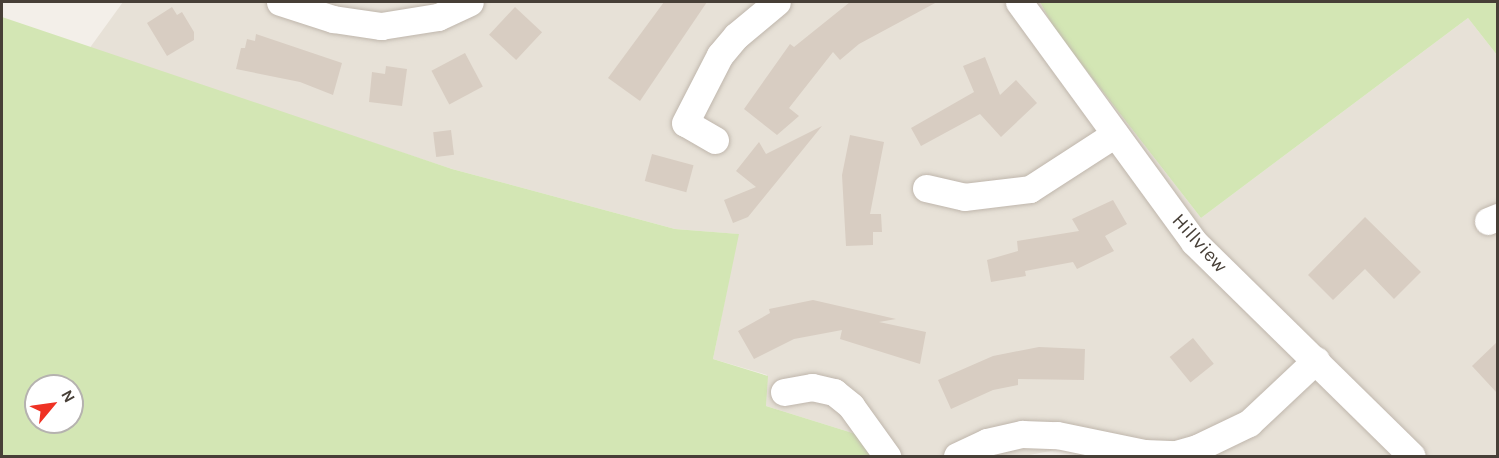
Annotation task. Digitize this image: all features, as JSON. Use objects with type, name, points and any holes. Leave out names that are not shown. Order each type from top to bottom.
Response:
[{"type":"street","points":[[280,2],[333,19],[381,26],[438,17],[471,2]]},
{"type":"street","points":[[715,140],[685,123],[720,55],[736,36],[777,2]]},
{"type":"street","name":"Hillview","points":[[1019,2],[1194,242],[1412,456]]},
{"type":"street","points":[[922,187],[964,197],[1030,189],[1114,134]]},
{"type":"street","points":[[957,456],[987,442],[1022,434],[1057,435],[1124,450],[1176,455],[1222,440],[1249,423],[1316,360]]},
{"type":"street","points":[[784,392],[812,387],[834,392],[850,406],[887,456]]},
{"type":"shaded area","points":[[123,2],[1040,2],[1055,30],[1201,218],[1468,18],[1497,55],[1497,456],[1084,456],[1061,449],[1024,456],[872,456],[859,435],[766,406],[767,375],[713,359],[738,234],[675,229],[452,169],[89,49]]},
{"type":"green space","points":[[1040,2],[1497,2],[1497,55],[1468,18],[1201,218],[1055,30]]},
{"type":"green space","points":[[2,17],[452,169],[675,229],[739,234],[713,359],[768,376],[766,406],[859,435],[872,456],[2,456]]},
{"type":"building","points":[[664,2],[707,2],[640,101],[608,78]]},
{"type":"building","points":[[850,2],[937,2],[859,44],[840,60],[833,52],[789,108],[799,116],[777,135],[744,109],[790,44],[794,47]]},
{"type":"building","points":[[172,7],[177,15],[182,12],[194,32],[194,40],[167,56],[147,23]]},
{"type":"building","points":[[515,7],[542,32],[516,60],[489,35]]},
{"type":"building","points":[[256,34],[342,63],[333,95],[300,82],[236,69],[241,48],[245,48],[247,39],[255,41]]},
{"type":"building","points":[[465,53],[483,87],[449,104],[431,71]]},
{"type":"building","points":[[985,57],[1000,95],[1016,80],[1037,103],[1001,137],[980,114],[921,146],[911,128],[974,92],[963,66]]},
{"type":"building","points":[[386,66],[407,69],[402,106],[369,102],[372,72],[385,74]]},
{"type":"building","points":[[822,126],[748,217],[733,223],[724,200],[756,187],[736,171],[759,142],[766,154]]},
{"type":"building","points":[[451,130],[454,155],[436,157],[433,132]]},
{"type":"building","points":[[850,135],[884,142],[870,214],[881,214],[882,232],[873,232],[873,245],[846,246],[842,175]]},
{"type":"building","points":[[652,154],[694,165],[686,192],[645,181]]},
{"type":"building","points":[[1113,200],[1127,224],[1105,236],[1114,251],[1077,269],[1073,262],[1025,271],[1026,276],[991,282],[987,260],[1018,251],[1017,241],[1079,231],[1072,219]]},
{"type":"building","points":[[1365,217],[1421,272],[1394,299],[1365,269],[1333,300],[1308,275]]},
{"type":"building","points":[[813,300],[896,319],[879,322],[926,332],[920,364],[840,339],[842,330],[794,339],[754,359],[738,331],[770,313],[769,309]]},
{"type":"building","points":[[1193,338],[1214,364],[1190,383],[1170,357]]},
{"type":"building","points":[[1497,342],[1497,393],[1472,366]]},
{"type":"building","points":[[1039,347],[1085,349],[1084,380],[1018,379],[1018,385],[993,390],[951,409],[938,380],[993,356]]}]
